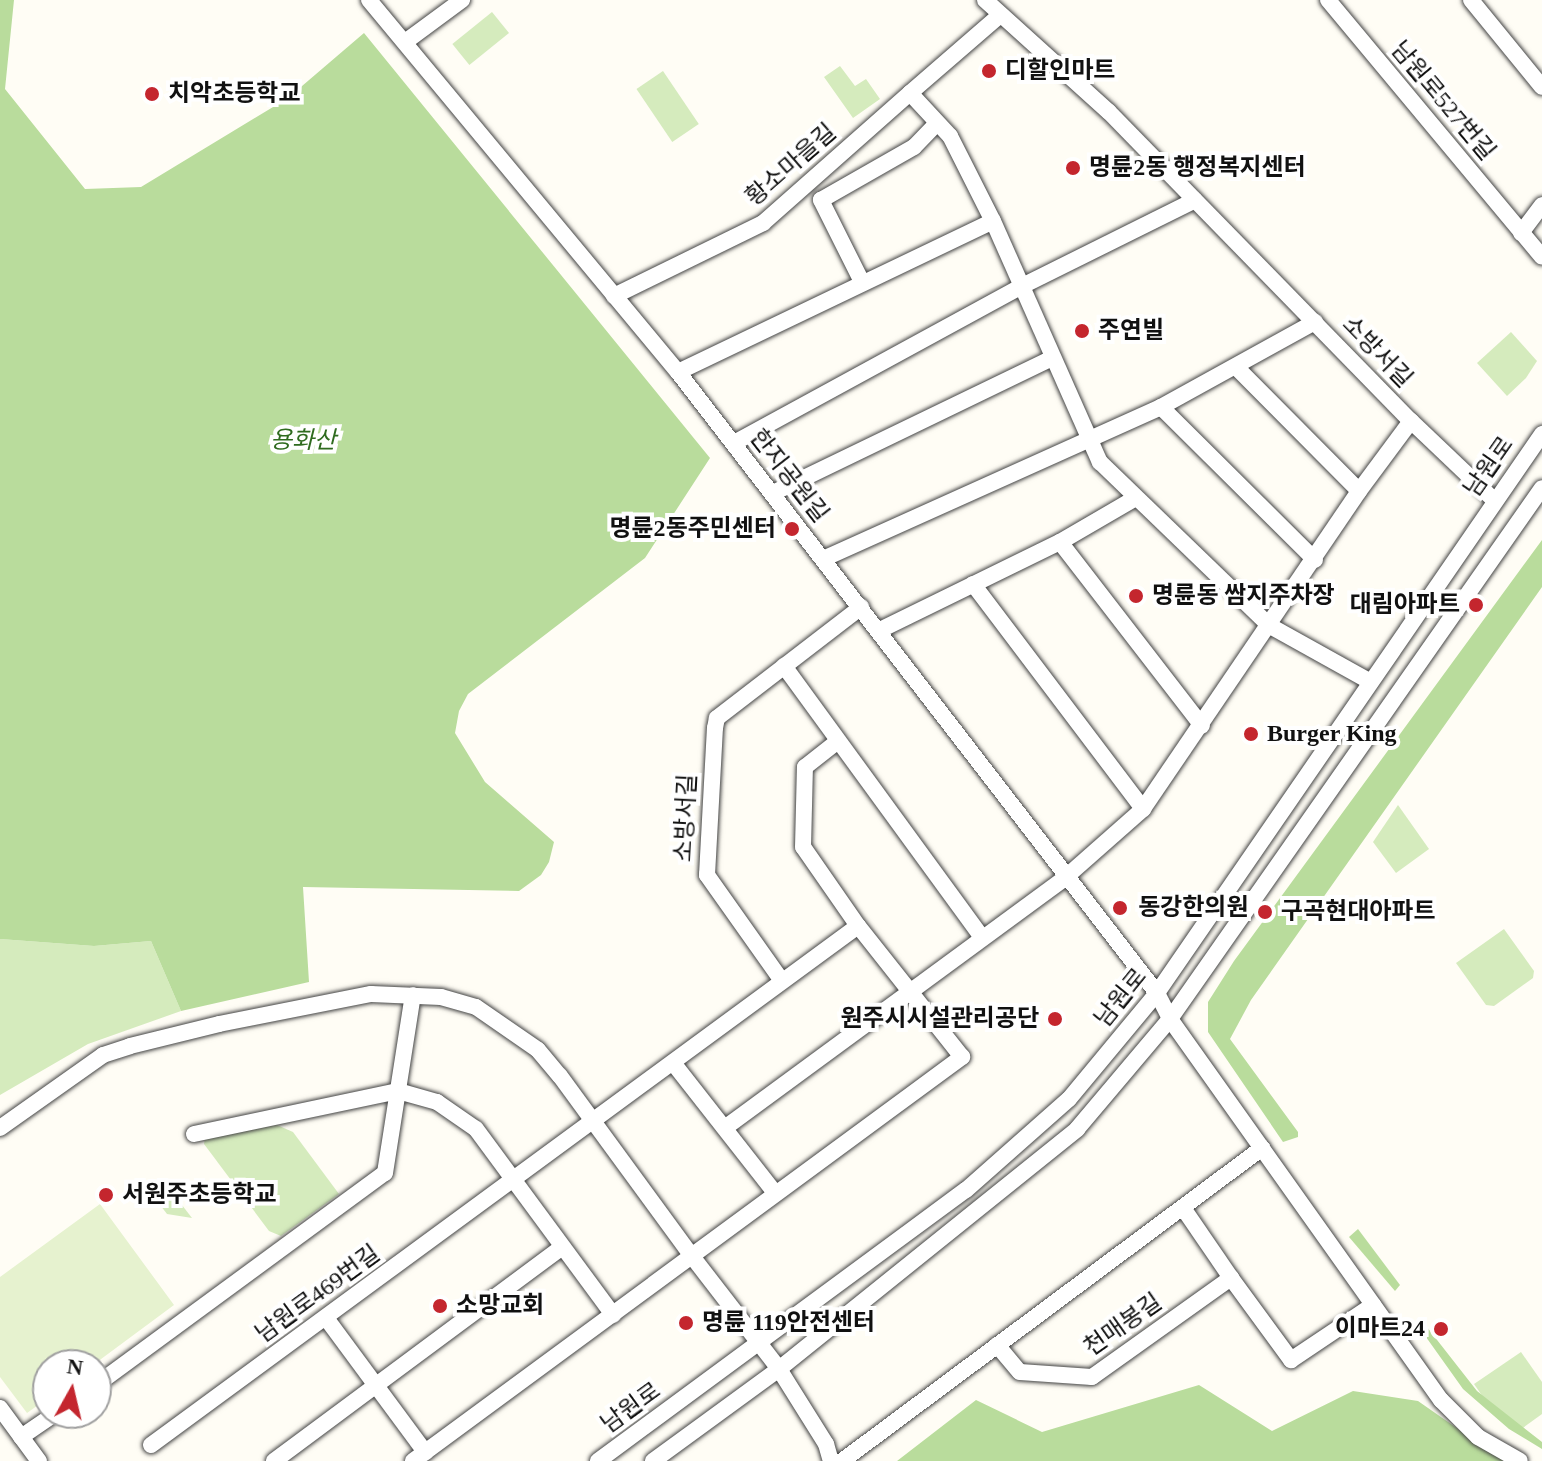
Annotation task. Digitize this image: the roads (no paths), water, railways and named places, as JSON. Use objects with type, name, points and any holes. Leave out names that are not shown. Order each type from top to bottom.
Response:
[{"type":"street","name":"한지공원길","points":[[369,0],[734,443],[1157,993],[1170,1019]]},
{"type":"street","points":[[405,42],[462,0]]},
{"type":"street","name":"소방서길","points":[[726,1127],[981,936],[1066,877],[1143,809],[1359,491],[1411,421],[1109,112],[985,0]]},
{"type":"street","name":"남원로527번길","points":[[1328,0],[1542,257]]},
{"type":"street","points":[[1471,0],[1542,87]]},
{"type":"street","name":"황소마을길","points":[[614,296],[763,223],[1000,15]]},
{"type":"street","points":[[910,93],[950,136],[993,221],[1100,462],[1134,499],[1270,626],[1371,682]]},
{"type":"street","name":"황소마을길","points":[[862,282],[821,200],[914,147],[937,123]]},
{"type":"street","points":[[734,443],[1020,287],[1195,200]]},
{"type":"street","points":[[1521,233],[1542,205]]},
{"type":"street","points":[[678,372],[993,221]]},
{"type":"street","points":[[823,559],[1161,407],[1237,368],[1315,322]]},
{"type":"street","points":[[773,493],[1052,358]]},
{"type":"street","points":[[1237,368],[1359,491]]},
{"type":"street","points":[[1161,407],[1315,560]]},
{"type":"street","points":[[1411,421],[1495,501]]},
{"type":"street","name":"남원로","points":[[598,1461],[966,1190],[1069,1099],[1157,993],[1542,434]]},
{"type":"street","name":"남원로","points":[[653,1461],[779,1369],[1077,1129],[1170,1019],[1542,488]]},
{"type":"street","points":[[878,631],[1060,542],[1134,499]]},
{"type":"street","points":[[1060,542],[1202,726]]},
{"type":"street","points":[[973,584],[1143,809]]},
{"type":"street","name":"소방서길","points":[[782,981],[707,875],[717,718],[861,607]]},
{"type":"street","points":[[784,666],[981,936]]},
{"type":"street","points":[[326,1318],[376,1385],[419,1457],[962,1057],[858,926],[803,847],[805,767],[838,741]]},
{"type":"street","points":[[595,1121],[858,926]]},
{"type":"street","points":[[0,1128],[103,1055],[116,1050],[219,1024],[371,994],[441,997],[476,1007],[514,1030],[538,1050],[595,1121],[691,1255],[779,1369],[826,1444],[831,1461]]},
{"type":"street","points":[[112,1373],[385,1173],[413,995]]},
{"type":"street","points":[[1170,1019],[1441,1400],[1478,1437],[1520,1461]]},
{"type":"street","points":[[674,1064],[775,1193]]},
{"type":"street","points":[[194,1134],[398,1091],[437,1102],[476,1129],[613,1315]]},
{"type":"street","name":"남원로469번길","points":[[151,1445],[595,1121]]},
{"type":"street","points":[[842,1461],[1262,1148]]},
{"type":"street","points":[[1183,1208],[1291,1360],[1373,1305]]},
{"type":"street","points":[[274,1461],[562,1247]]},
{"type":"street","name":"천매봉길","points":[[997,1345],[1020,1372],[1092,1377],[1231,1278]]},
{"type":"street","points":[[0,1408],[39,1461]]},
{"type":"street","points":[[21,1437],[33,1429]]},
{"type":"place","name":"디할인마트","points":[[989,71]]},
{"type":"place","name":"치악초등학교","points":[[152,94]]},
{"type":"place","name":"명륜2동 행정복지센터","points":[[1073,168]]},
{"type":"place","name":"주연빌","points":[[1082,331]]},
{"type":"place","name":"명륜2동주민센터","points":[[792,529]]},
{"type":"place","name":"명륜동 쌈지주차장","points":[[1136,596]]},
{"type":"place","name":"대림아파트","points":[[1476,605]]},
{"type":"place","name":"Burger King","points":[[1251,734]]},
{"type":"place","name":"동강한의원","points":[[1120,908]]},
{"type":"place","name":"구곡현대아파트","points":[[1265,912]]},
{"type":"place","name":"원주시시설관리공단","points":[[1055,1019]]},
{"type":"place","name":"서원주초등학교","points":[[106,1195]]},
{"type":"place","name":"소망교회","points":[[440,1306]]},
{"type":"place","name":"명륜 119안전센터","points":[[686,1323]]},
{"type":"place","name":"이마트24","points":[[1441,1329]]},
{"type":"park label","name":"용화산","points":[[303,441]]}]
